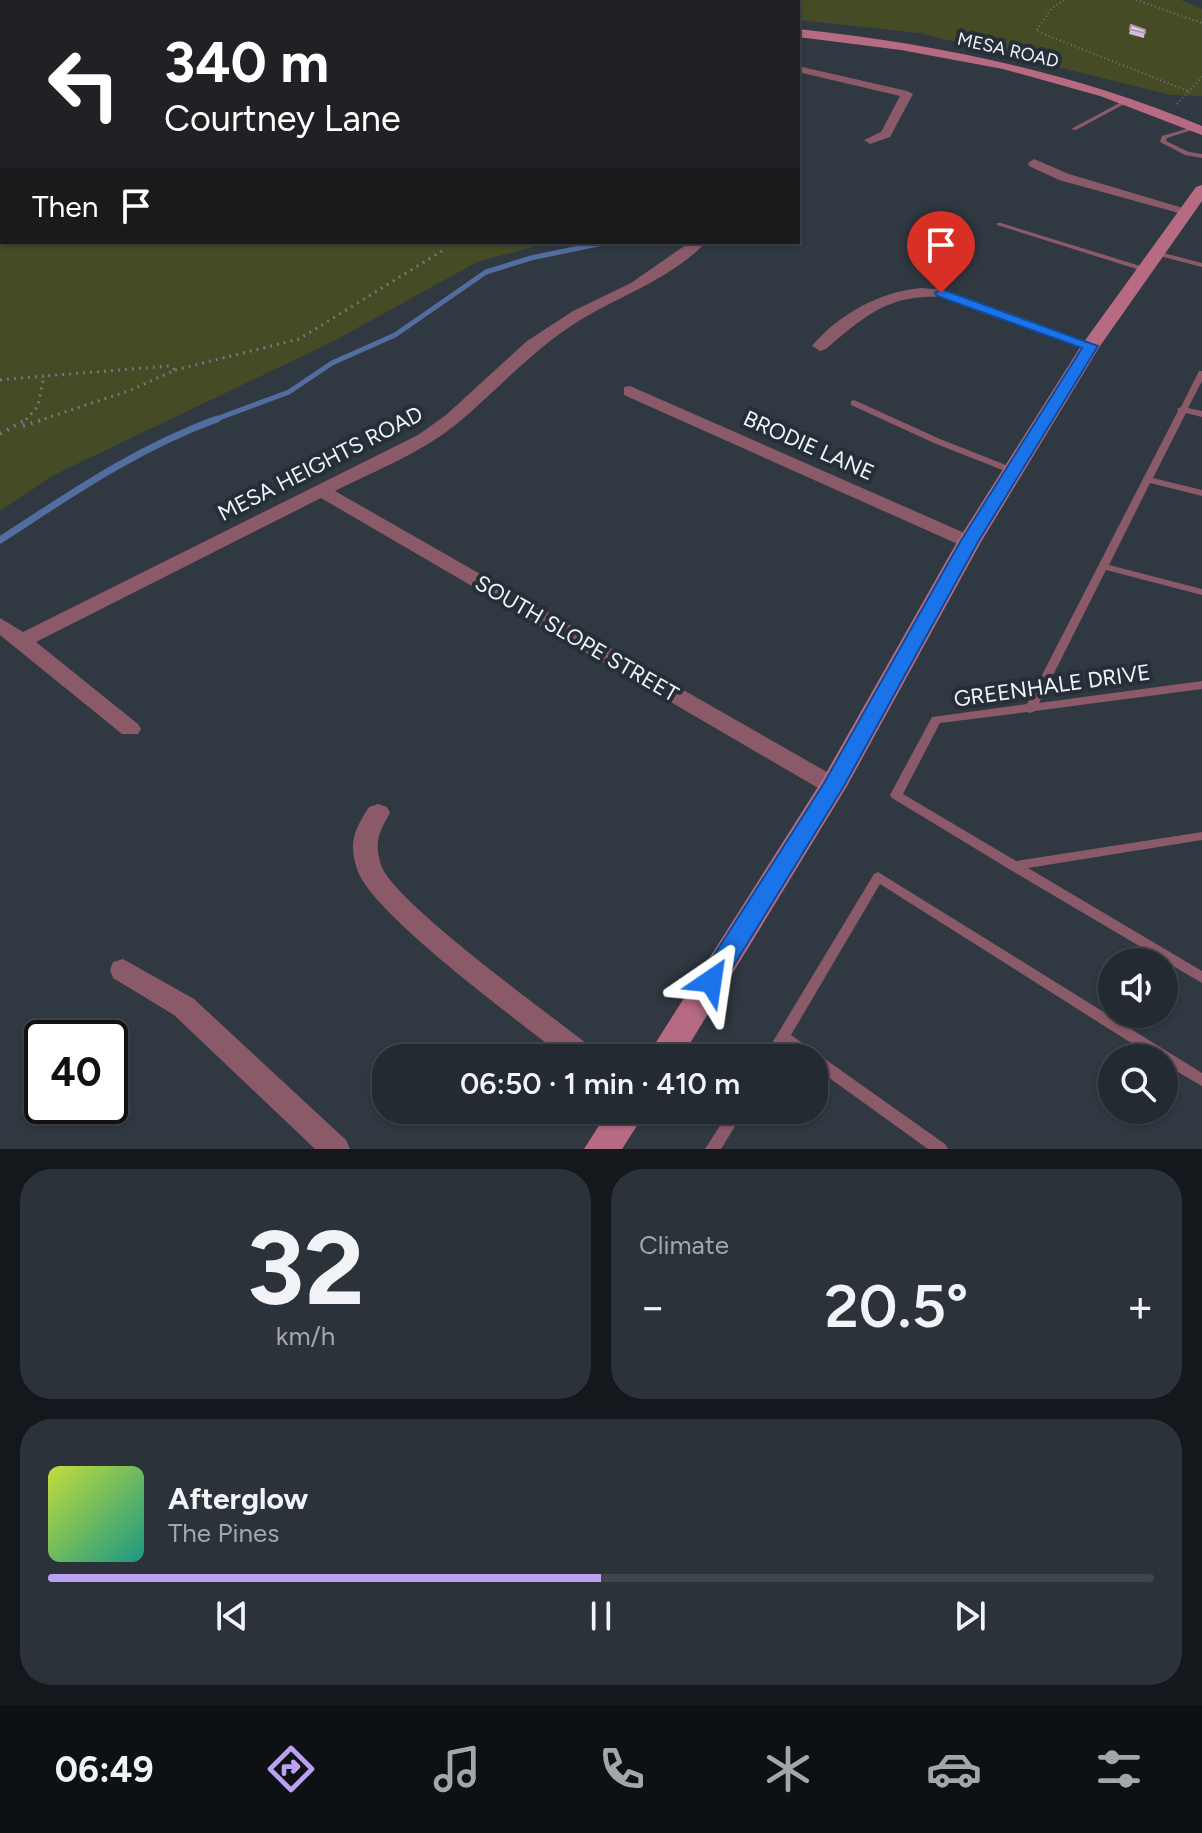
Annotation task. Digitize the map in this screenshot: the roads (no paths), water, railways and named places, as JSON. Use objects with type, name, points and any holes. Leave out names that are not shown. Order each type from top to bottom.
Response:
[{"type":"street","name":"MESA ROAD","points":[[800,33],[909,47],[982,61],[1127,101],[1199,129]]},
{"type":"street","points":[[800,69],[907,94],[886,134],[870,140]]},
{"type":"street","points":[[1034,163],[1077,181],[1186,211]]},
{"type":"street","points":[[672,1044],[833,786],[969,542],[1013,471],[1091,346],[1202,190]]},
{"type":"street","name":"MESA HEIGHTS ROAD","points":[[22,641],[424,439],[452,419],[533,344],[578,314],[636,286],[696,244]]},
{"type":"street","points":[[820,346],[878,299],[920,291],[941,293],[1091,346]]},
{"type":"street","name":"BRODIE LANE","points":[[630,391],[969,542]]},
{"type":"street","name":"SOUTH SLOPE STREET","points":[[322,491],[833,786]]},
{"type":"street","points":[[0,624],[130,729]]},
{"type":"street","points":[[378,813],[365,833],[369,869],[403,912],[568,1044]]},
{"type":"street","points":[[123,970],[184,1007],[335,1149]]},
{"type":"street","points":[[602,1149],[619,1124]]},
{"type":"lane","points":[[1074,129],[1127,101]]},
{"type":"lane","points":[[1199,129],[1164,137],[1163,142],[1187,154],[1202,156]]},
{"type":"lane","points":[[999,224],[1153,261],[1202,265]]},
{"type":"lane","points":[[1030,709],[1202,373]]},
{"type":"lane","points":[[854,403],[1013,471]]},
{"type":"lane","points":[[1181,409],[1202,414]]},
{"type":"lane","points":[[1147,479],[1202,493]]},
{"type":"lane","points":[[1103,566],[1202,592]]},
{"type":"lane","name":"GREENHALE DRIVE","points":[[1013,866],[896,795],[936,720],[1202,685]]},
{"type":"lane","points":[[1013,866],[1202,836]]},
{"type":"lane","points":[[1013,866],[1202,978]]},
{"type":"lane","points":[[779,1044],[878,877],[1202,1080]]},
{"type":"lane","points":[[783,1037],[793,1044]]},
{"type":"lane","points":[[828,1069],[940,1149]]},
{"type":"lane","points":[[713,1149],[729,1124]]},
{"type":"waterway","points":[[211,421],[289,392],[332,363],[395,335],[486,272],[531,258],[598,244]]},
{"type":"waterway","points":[[0,540],[132,458],[217,419]]}]
